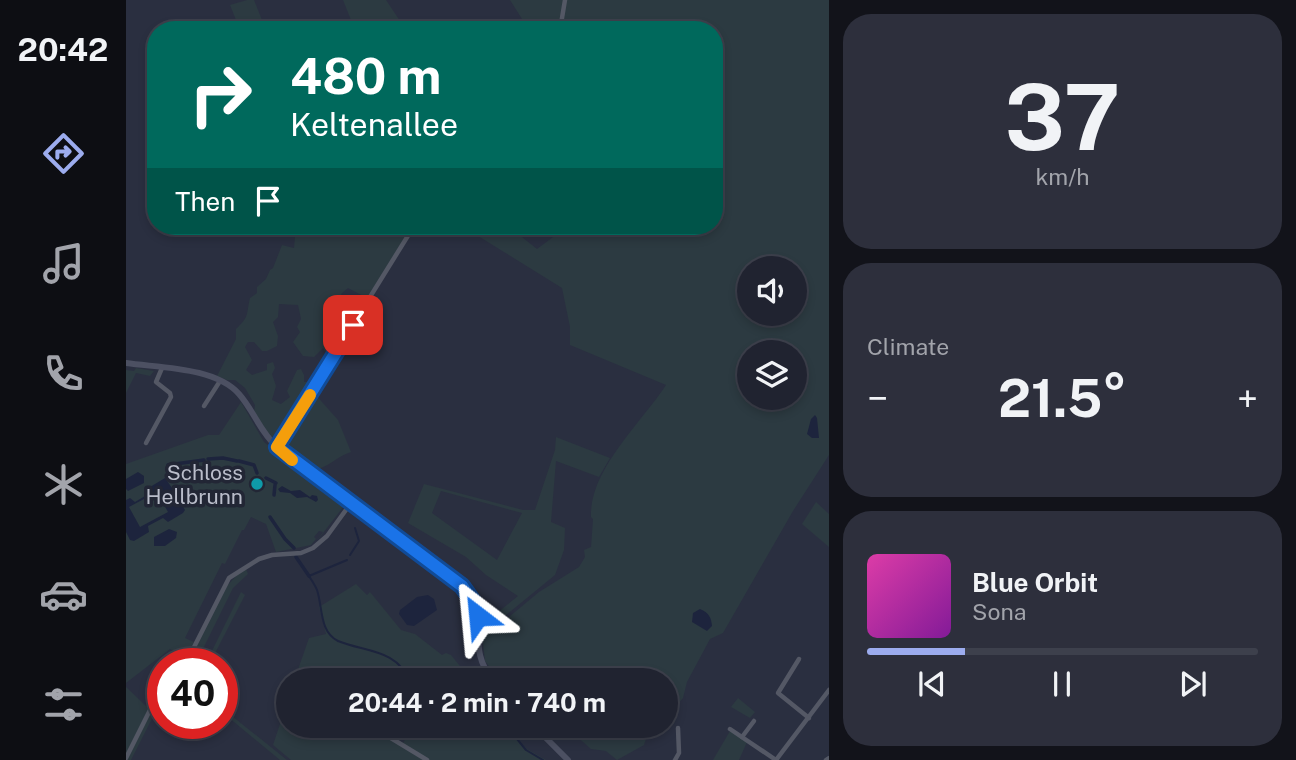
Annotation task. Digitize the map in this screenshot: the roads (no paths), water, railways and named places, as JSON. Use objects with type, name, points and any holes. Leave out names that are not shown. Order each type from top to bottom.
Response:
[{"type":"street","points":[[562,21],[565,0]]},
{"type":"street","points":[[277,447],[408,235]]},
{"type":"street","points":[[126,363],[205,375],[220,380],[238,393],[264,434],[277,447],[456,581],[468,594],[478,612],[479,657],[485,668]]},
{"type":"street","points":[[146,443],[172,397],[156,382],[162,368]]},
{"type":"street","points":[[204,406],[220,380]]},
{"type":"street","points":[[193,648],[224,584],[234,574],[258,559],[301,553],[313,548],[327,536],[352,503]]},
{"type":"street","points":[[799,659],[778,693],[809,719]]},
{"type":"street","points":[[730,729],[776,760],[829,690]]},
{"type":"street","points":[[126,758],[147,716]]},
{"type":"street","points":[[742,737],[754,721]]},
{"type":"street","points":[[675,760],[680,753],[678,729]]},
{"type":"street","points":[[390,738],[427,760]]},
{"type":"street","points":[[546,738],[568,760]]},
{"type":"water","points":[[815,415],[819,438],[812,438],[807,434],[811,419]]},
{"type":"water","points":[[138,472],[144,476],[144,483],[128,491],[126,479]]},
{"type":"water","points":[[165,478],[172,488],[178,487],[184,491],[185,497],[181,503],[185,510],[168,522],[163,518],[148,526],[149,532],[134,541],[130,540],[126,532],[126,500],[130,498],[135,502],[150,493],[150,487]],"holes":[[[157,492],[168,512],[140,527],[129,507]]]},
{"type":"water","points":[[282,486],[291,491],[300,490],[310,497],[317,496],[318,500],[316,502],[307,497],[297,498],[290,493],[280,492],[278,489]]},
{"type":"water","points":[[169,529],[177,532],[176,538],[165,546],[154,546],[154,537]]},
{"type":"water","points":[[428,595],[434,599],[437,610],[414,626],[407,625],[399,614],[400,610],[417,597]]},
{"type":"water","points":[[700,609],[711,620],[712,626],[707,631],[692,622],[693,613]]},
{"type":"waterway","points":[[208,459],[237,461]]},
{"type":"waterway","points":[[168,465],[204,460]]},
{"type":"waterway","points":[[239,461],[254,465],[257,473]]},
{"type":"waterway","points":[[266,478],[276,483]]},
{"type":"waterway","points":[[274,495],[275,485]]},
{"type":"waterway","points":[[270,517],[294,548]]},
{"type":"waterway","points":[[350,555],[359,541],[355,528]]},
{"type":"waterway","points":[[296,557],[309,576]]},
{"type":"waterway","points":[[347,560],[309,576],[317,590],[328,631],[338,641],[389,657],[401,668]]},
{"type":"waterway","points":[[516,738],[526,750],[543,760]]},
{"type":"place","name":"Schloss Hellbrunn","points":[[257,484]]}]
